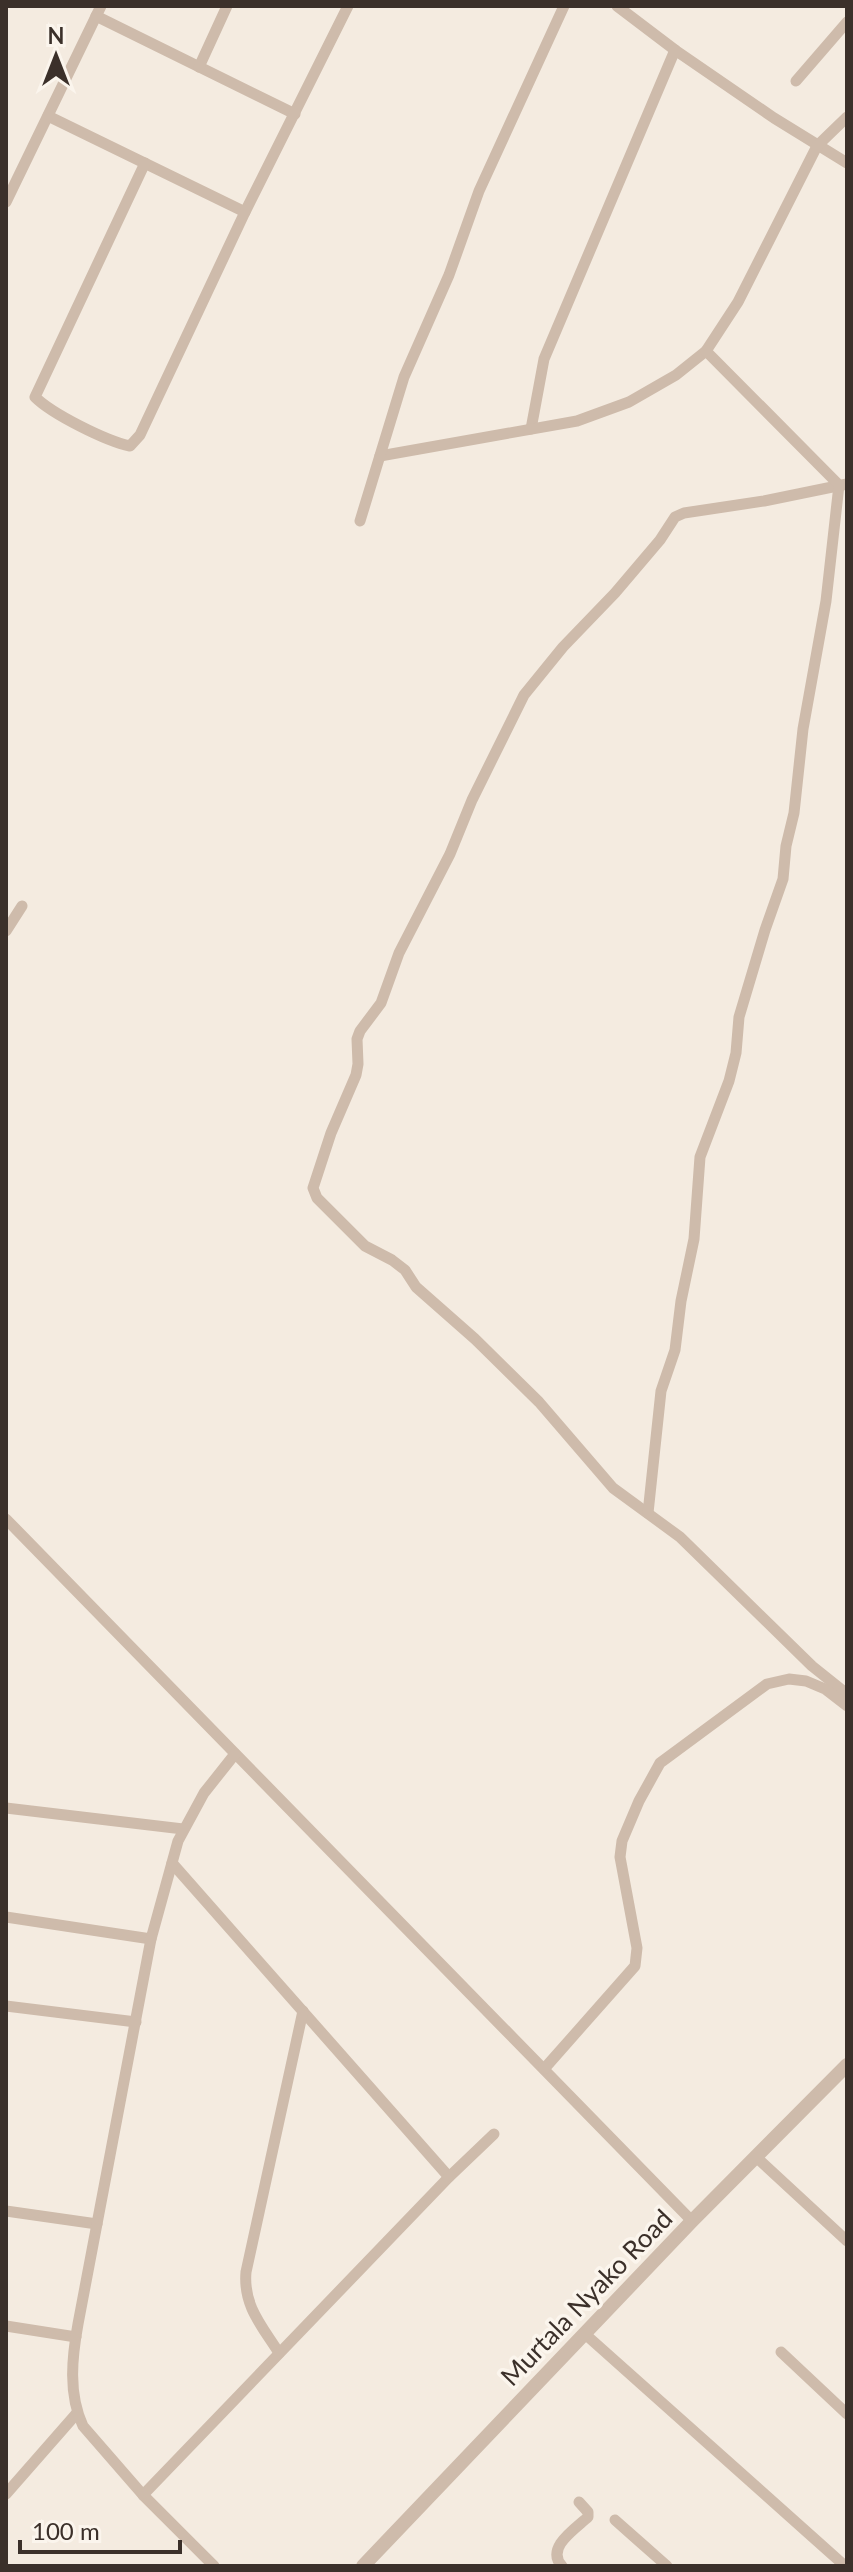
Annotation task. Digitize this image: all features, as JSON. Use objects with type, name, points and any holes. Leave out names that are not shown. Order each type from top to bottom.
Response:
[{"type":"street","points":[[199,67],[227,6]]},
{"type":"street","points":[[145,163],[35,397],[47,408],[115,443],[130,446],[140,435],[245,212],[348,6]]},
{"type":"street","points":[[360,521],[404,377],[449,275],[479,191],[564,6]]},
{"type":"street","points":[[617,6],[675,50],[847,163]]},
{"type":"street","points":[[6,202],[98,11],[199,67],[295,114]]},
{"type":"street","points":[[796,81],[847,22]]},
{"type":"street","points":[[531,429],[544,359],[675,50]]},
{"type":"street","points":[[48,116],[245,212]]},
{"type":"street","points":[[380,456],[577,421],[629,402],[676,375],[706,351],[738,302],[817,146],[847,117]]},
{"type":"street","points":[[706,351],[843,484]]},
{"type":"street","points":[[843,484],[675,517],[642,561],[563,647],[524,695],[472,800],[450,854],[399,953],[381,1003],[360,1031],[356,1075],[331,1133],[313,1188],[317,1198],[365,1246],[405,1270],[416,1287],[539,1402],[613,1488],[680,1537],[812,1666],[847,1694]]},
{"type":"street","points":[[648,1513],[661,1391],[675,1350],[694,1239],[700,1157],[729,1081],[736,1053],[739,1017],[783,879],[803,729],[843,484]]},
{"type":"street","points":[[6,931],[22,906]]},
{"type":"street","points":[[6,1519],[692,2221]]},
{"type":"street","points":[[544,2069],[635,1966],[637,1948],[620,1857],[622,1841],[639,1801],[660,1763],[767,1684],[789,1679],[806,1681],[825,1689],[847,1706]]},
{"type":"street","points":[[214,2566],[143,2495],[83,2426],[73,2394],[76,2337],[151,1939],[183,1829],[204,1793],[235,1754]]},
{"type":"street","points":[[6,1808],[183,1829]]},
{"type":"street","points":[[172,1863],[449,2177]]},
{"type":"street","points":[[6,1917],[151,1939]]},
{"type":"street","points":[[6,2006],[136,2022]]},
{"type":"street","points":[[279,2353],[247,2300],[246,2272],[303,2011]]},
{"type":"street","name":"Murtala Nyako Road","points":[[363,2566],[692,2221],[847,2065]]},
{"type":"street","points":[[143,2495],[494,2134]]},
{"type":"street","points":[[756,2157],[847,2241]]},
{"type":"street","points":[[6,2211],[97,2224]]},
{"type":"street","points":[[6,2326],[76,2337]]},
{"type":"street","points":[[585,2334],[845,2566]]},
{"type":"street","points":[[781,2352],[847,2414]]},
{"type":"street","points":[[6,2494],[77,2413]]},
{"type":"street","points":[[562,2566],[555,2553],[588,2517],[588,2512],[579,2502]]},
{"type":"street","points":[[615,2520],[667,2566]]}]
